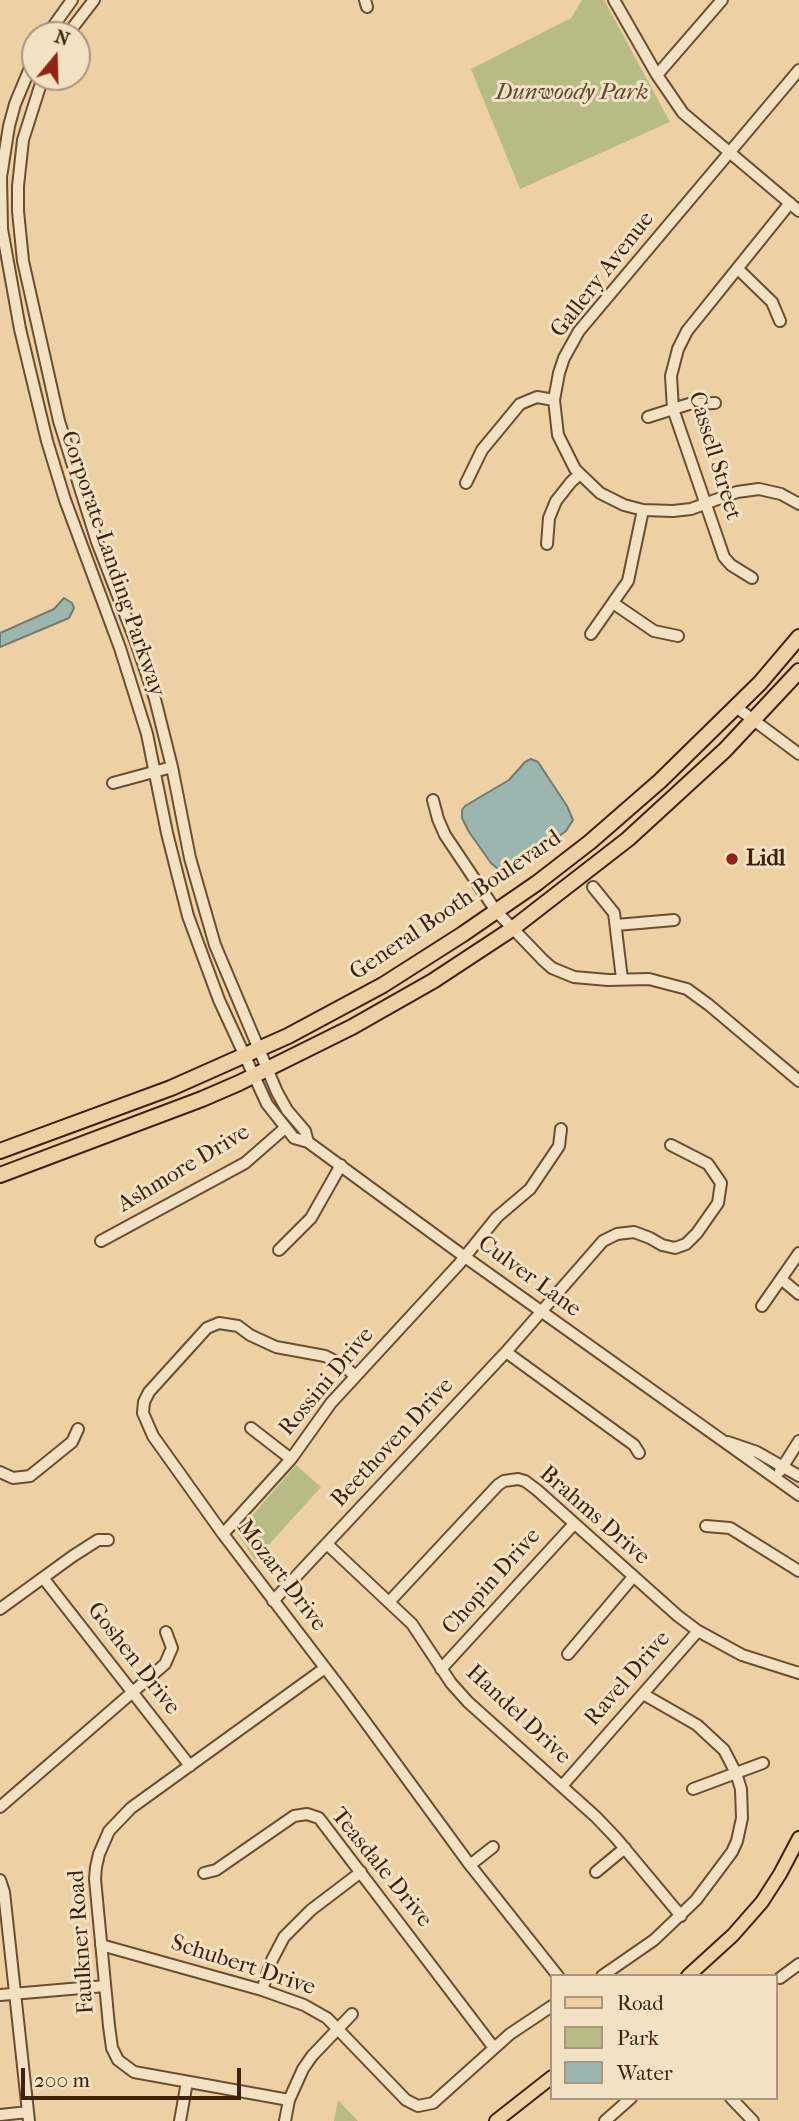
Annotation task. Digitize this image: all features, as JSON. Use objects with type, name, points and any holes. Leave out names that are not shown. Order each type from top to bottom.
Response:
[{"type":"highway","name":"General Booth Boulevard","points":[[0,1151],[171,1088],[244,1056],[383,985],[537,883],[590,842],[660,781],[736,708],[799,637]]},
{"type":"highway","name":"General Booth Boulevard","points":[[0,1175],[202,1099],[261,1073],[398,1002],[512,929],[628,839],[753,721],[799,671]]},
{"type":"main road","points":[[690,1974],[718,1951],[751,1915],[780,1874],[799,1838]]},
{"type":"main road","points":[[496,2121],[550,2079]]},
{"type":"street","points":[[57,21],[72,0]]},
{"type":"street","points":[[77,21],[94,0]]},
{"type":"street","points":[[614,0],[657,75],[683,113],[795,207]]},
{"type":"street","points":[[657,75],[722,0]]},
{"type":"street","name":"Gallery Avenue","points":[[799,71],[579,331],[561,366],[554,400],[556,425],[562,445],[580,474],[590,485],[612,500],[643,510],[673,511],[737,492],[759,489],[781,494],[799,504]]},
{"type":"street","name":"Corporate Landing Parkway","points":[[21,88],[9,126],[0,201],[8,266],[30,376],[54,465],[89,570],[133,685],[156,771],[167,833],[188,916],[219,1000],[244,1056],[261,1073]]},
{"type":"street","name":"Corporate Landing Parkway","points":[[39,91],[23,140],[18,211],[23,261],[46,372],[59,421],[105,562],[155,699],[204,909],[225,971],[258,1049],[261,1073]]},
{"type":"street","name":"Cassell Street","points":[[752,578],[731,565],[724,557],[673,409],[671,376],[682,339],[738,269],[795,207]]},
{"type":"street","points":[[738,269],[772,302],[780,321]]},
{"type":"street","points":[[30,376],[46,372]]},
{"type":"street","points":[[466,484],[482,450],[520,404],[537,397],[554,400]]},
{"type":"street","points":[[648,417],[701,402],[715,403]]},
{"type":"street","points":[[547,544],[550,519],[556,502],[580,474]]},
{"type":"street","points":[[592,634],[624,588],[632,570],[643,510]]},
{"type":"street","points":[[89,570],[105,562]]},
{"type":"street","points":[[613,603],[654,631],[678,636]]},
{"type":"street","points":[[736,708],[799,754]]},
{"type":"street","points":[[113,783],[172,767]]},
{"type":"street","points":[[433,800],[445,835],[496,911],[543,960],[565,974],[591,979],[649,979],[687,989],[799,1081]]},
{"type":"street","points":[[593,887],[614,913],[622,979]]},
{"type":"street","points":[[616,925],[674,920]]},
{"type":"street","name":"Culver Lane","points":[[261,1073],[267,1104],[294,1138],[308,1142],[341,1165],[465,1257],[799,1495]]},
{"type":"street","name":"Culver Lane","points":[[261,1073],[305,1131],[308,1142]]},
{"type":"street","name":"Ashmore Drive","points":[[101,1241],[245,1163],[285,1128]]},
{"type":"street","name":"Rossini Drive","points":[[223,1534],[291,1460],[331,1403],[465,1257],[497,1217],[534,1184],[559,1146],[561,1129]]},
{"type":"street","name":"Beethoven Drive","points":[[274,1601],[506,1352],[598,1245],[609,1237],[634,1232],[675,1248],[686,1244],[697,1233],[718,1203],[720,1183],[708,1164],[671,1145]]},
{"type":"street","points":[[279,1250],[311,1218],[341,1165]]},
{"type":"street","points":[[762,1306],[799,1253]]},
{"type":"street","points":[[781,1279],[799,1294]]},
{"type":"street","name":"Mozart Drive","points":[[355,1376],[333,1359],[276,1347],[256,1339],[238,1326],[225,1322],[207,1328],[149,1392],[143,1408],[149,1428],[183,1480],[470,1866],[556,1974]]},
{"type":"street","points":[[506,1352],[634,1445],[639,1453]]},
{"type":"street","points":[[251,1428],[291,1460]]},
{"type":"street","points":[[0,1472],[13,1478],[30,1476],[72,1442],[78,1429]]},
{"type":"street","points":[[775,1479],[799,1441]]},
{"type":"street","name":"Culver Lane","points":[[728,1442],[748,1448],[799,1476]]},
{"type":"street","name":"Brahms Drive","points":[[388,1602],[498,1485],[504,1481],[518,1479],[525,1481],[698,1631],[742,1655],[799,1673]]},
{"type":"street","name":"Chopin Drive","points":[[441,1669],[574,1524]]},
{"type":"street","points":[[706,1526],[730,1528],[799,1571]]},
{"type":"street","points":[[0,1609],[97,1540],[108,1540]]},
{"type":"street","name":"Handel Drive","points":[[328,1545],[420,1634],[441,1669],[468,1702],[596,1817],[681,1916]]},
{"type":"street","points":[[568,1654],[634,1577]]},
{"type":"street","name":"Goshen Drive","points":[[44,1579],[190,1766]]},
{"type":"street","name":"Ravel Drive","points":[[562,1786],[698,1631]]},
{"type":"street","points":[[0,1807],[165,1664],[170,1656],[171,1643],[166,1632]]},
{"type":"street","name":"Faulkner Road","points":[[289,2100],[134,2072],[122,2065],[112,2048],[95,1879],[103,1842],[109,1831],[131,1808],[325,1668]]},
{"type":"street","points":[[605,1974],[646,1947],[681,1916],[709,1885],[737,1841],[742,1818],[743,1802],[736,1773],[724,1751],[708,1733],[643,1694]]},
{"type":"street","points":[[693,1789],[763,1763]]},
{"type":"street","name":"Teasdale Drive","points":[[204,1872],[216,1870],[290,1819],[307,1814],[324,1823],[494,2048]]},
{"type":"street","points":[[470,1866],[493,1847]]},
{"type":"street","points":[[596,1872],[625,1848]]},
{"type":"street","points":[[261,1990],[284,1937],[311,1910],[361,1872]]},
{"type":"street","points":[[0,1880],[4,1892],[29,2116],[0,2115]]},
{"type":"street","name":"Schubert Drive","points":[[101,1945],[261,1990],[304,2005],[327,2018],[406,2100],[418,2106],[433,2103],[494,2048],[550,2007]]},
{"type":"street","points":[[780,1978],[799,1964]]},
{"type":"street","points":[[0,1995],[105,1986]]},
{"type":"street","points":[[285,2121],[295,2083],[312,2056],[352,2014]]},
{"type":"street","points":[[180,2121],[187,2082]]},
{"type":"street","points":[[605,2121],[629,2100]]},
{"type":"street","points":[[733,2100],[753,2121]]},
{"type":"green space","name":"Dunwoody Park","points":[[582,0],[604,0],[670,122],[520,189],[471,69],[571,18]]},
{"type":"green space","points":[[296,1465],[321,1487],[255,1560],[237,1533]]},
{"type":"green space","points":[[338,2100],[358,2121],[334,2121]]},
{"type":"water","points":[[64,598],[72,603],[74,608],[69,618],[0,647],[0,633],[54,609]]},
{"type":"water","points":[[531,759],[538,762],[573,820],[566,831],[512,870],[499,870],[469,832],[462,818],[462,810],[509,780]]},
{"type":"place","name":"Lidl","points":[[732,859]]}]
